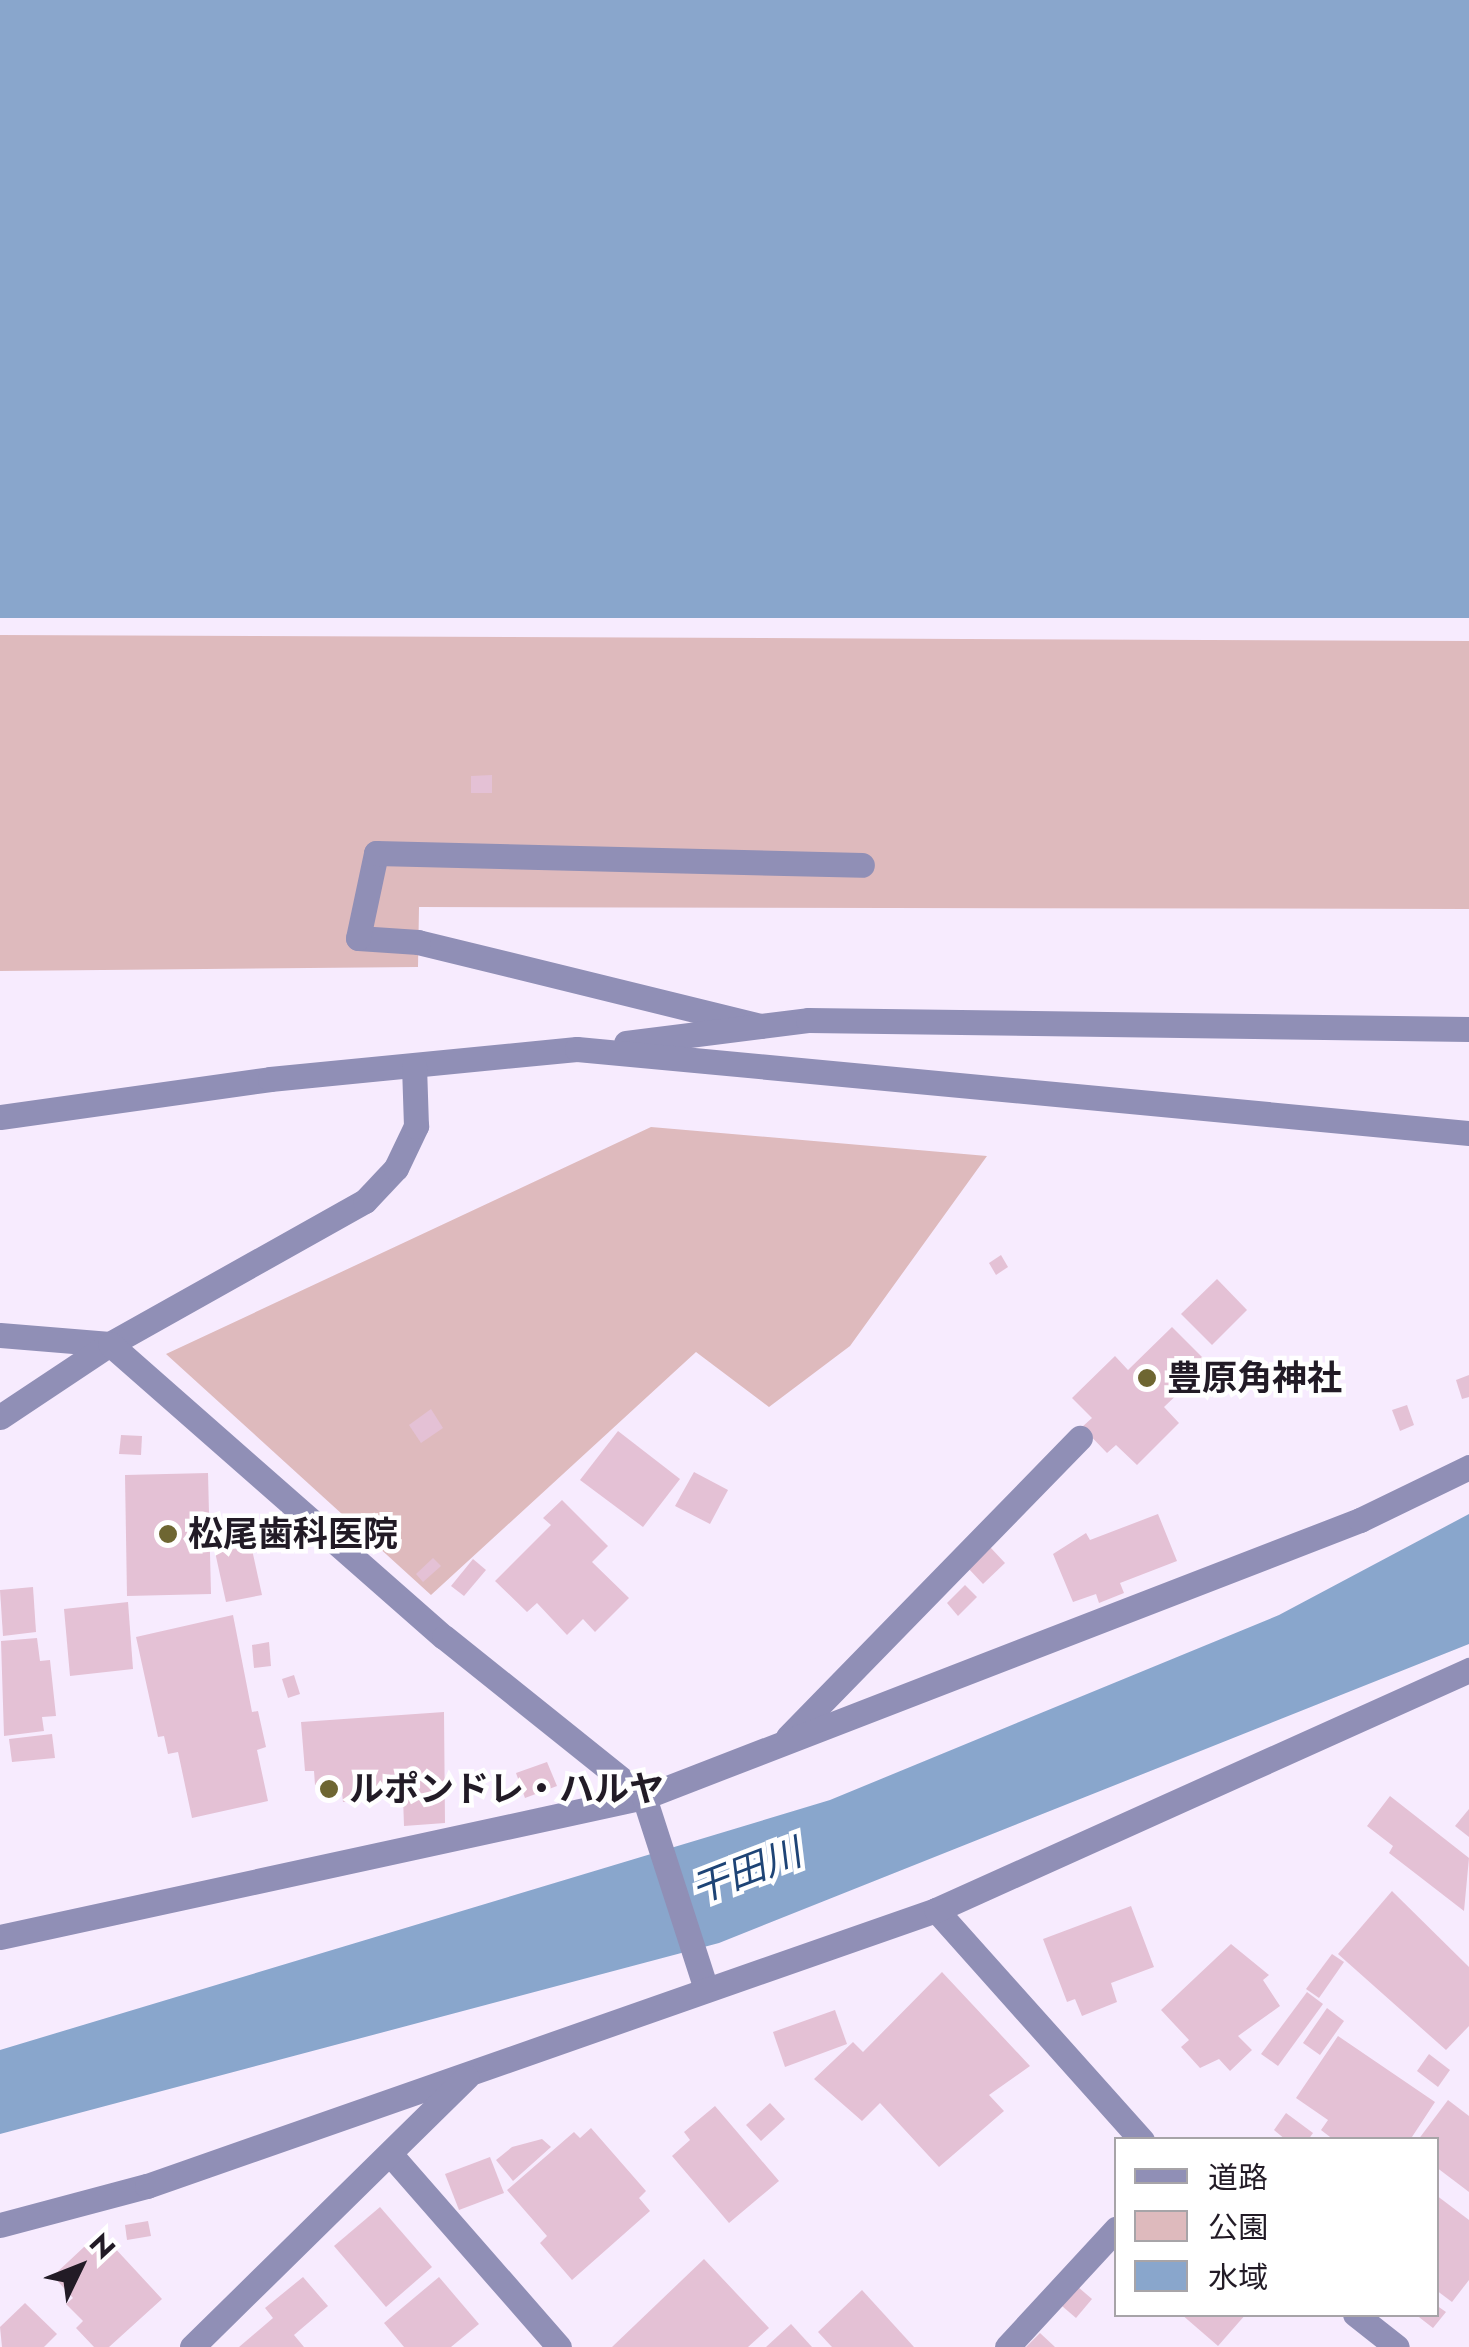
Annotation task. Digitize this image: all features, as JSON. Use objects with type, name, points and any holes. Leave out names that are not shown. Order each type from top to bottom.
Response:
[{"type":"street","points":[[760,1026],[418,942],[358,938],[376,854],[862,865]]},
{"type":"street","points":[[0,1117],[808,1020],[1469,1030]]},
{"type":"street","points":[[577,1050],[1469,1133]]},
{"type":"street","points":[[0,1417],[110,1344],[365,1200],[396,1168],[416,1126],[414,1066]]},
{"type":"street","points":[[0,1335],[110,1344],[444,1637],[648,1808],[703,1980]]},
{"type":"street","points":[[781,1744],[1080,1438]]},
{"type":"street","points":[[0,1937],[648,1808],[781,1744],[1360,1520],[1469,1467]]},
{"type":"street","points":[[0,2225],[148,2186],[471,2074],[703,1980],[936,1910],[1469,1670]]},
{"type":"street","points":[[936,1910],[1139,2137]]},
{"type":"street","points":[[192,2347],[471,2074]]},
{"type":"street","points":[[392,2155],[559,2347]]},
{"type":"street","points":[[1007,2347],[1114,2231]]},
{"type":"street","points":[[1359,2317],[1397,2347]]},
{"type":"green space","points":[[0,635],[1469,641],[1469,909],[419,907],[418,967],[0,971]]},
{"type":"green space","points":[[651,1127],[987,1156],[850,1346],[769,1407],[696,1352],[431,1595],[166,1354]]},
{"type":"water","points":[[0,0],[1469,0],[1469,618],[0,618]]},
{"type":"water","name":"干田川","points":[[1469,1514],[1469,1644],[719,1943],[0,2134],[0,2050],[830,1800],[1279,1615]]},
{"type":"building","points":[[492,775],[492,793],[471,793],[471,776]]},
{"type":"building","points":[[1001,1255],[1008,1267],[996,1275],[989,1263]]},
{"type":"building","points":[[1217,1279],[1247,1310],[1212,1345],[1181,1314]]},
{"type":"building","points":[[1172,1327],[1209,1364],[1164,1407],[1179,1423],[1137,1465],[1116,1445],[1107,1453],[1082,1427],[1092,1418],[1072,1398],[1115,1356],[1128,1370]]},
{"type":"building","points":[[1469,1375],[1469,1397],[1462,1399],[1456,1380]]},
{"type":"building","points":[[1407,1405],[1414,1425],[1400,1431],[1392,1410]]},
{"type":"building","points":[[431,1409],[443,1428],[421,1443],[409,1425]]},
{"type":"building","points":[[618,1431],[680,1479],[643,1527],[580,1480]]},
{"type":"building","points":[[121,1435],[142,1436],[141,1455],[119,1454]]},
{"type":"building","points":[[694,1472],[728,1490],[710,1524],[675,1506]]},
{"type":"building","name":"松尾歯科医院","points":[[208,1473],[211,1594],[127,1596],[125,1475]]},
{"type":"building","points":[[562,1500],[608,1546],[592,1562],[629,1598],[595,1632],[583,1619],[567,1635],[537,1603],[527,1612],[495,1581],[551,1525],[543,1518]]},
{"type":"building","points":[[1158,1514],[1177,1561],[1120,1583],[1124,1593],[1099,1603],[1096,1594],[1073,1602],[1053,1554],[1086,1533],[1090,1540]]},
{"type":"building","points":[[975,1531],[1005,1563],[983,1584],[953,1552]]},
{"type":"building","points":[[251,1545],[262,1595],[226,1602],[215,1552]]},
{"type":"building","points":[[433,1558],[441,1566],[423,1582],[416,1574]]},
{"type":"building","points":[[473,1559],[486,1570],[464,1596],[451,1586]]},
{"type":"building","points":[[965,1585],[977,1597],[958,1616],[947,1603]]},
{"type":"building","points":[[33,1587],[36,1632],[3,1636],[0,1590]]},
{"type":"building","points":[[128,1602],[133,1669],[70,1676],[64,1609]]},
{"type":"building","points":[[233,1615],[252,1712],[258,1711],[266,1747],[257,1750],[268,1801],[192,1818],[178,1752],[168,1754],[164,1736],[158,1737],[136,1637]]},
{"type":"building","points":[[37,1638],[40,1661],[50,1660],[56,1716],[42,1717],[44,1731],[4,1736],[1,1641]]},
{"type":"building","points":[[269,1642],[271,1666],[254,1668],[252,1645]]},
{"type":"building","points":[[294,1675],[300,1694],[288,1698],[282,1679]]},
{"type":"building","points":[[444,1712],[445,1823],[404,1826],[403,1797],[343,1802],[341,1783],[315,1785],[314,1771],[305,1771],[301,1722]]},
{"type":"building","points":[[52,1734],[55,1758],[12,1762],[9,1739]]},
{"type":"building","points":[[547,1762],[557,1786],[525,1798],[516,1773]]},
{"type":"building","points":[[1390,1796],[1469,1858],[1464,1911],[1389,1853],[1393,1846],[1367,1826]]},
{"type":"building","points":[[1469,1809],[1469,1837],[1455,1826]]},
{"type":"building","points":[[1392,1891],[1469,1967],[1469,2026],[1446,2050],[1338,1954]]},
{"type":"building","points":[[1131,1906],[1154,1967],[1111,1983],[1117,2002],[1082,2016],[1075,1999],[1067,2002],[1043,1939]]},
{"type":"building","points":[[1231,1944],[1269,1975],[1263,1980],[1280,2006],[1238,2036],[1252,2050],[1230,2071],[1219,2059],[1200,2068],[1181,2047],[1189,2040],[1161,2010]]},
{"type":"building","points":[[1332,1954],[1344,1962],[1319,1998],[1306,1989]]},
{"type":"building","points":[[942,1972],[1030,2066],[989,2095],[1004,2111],[939,2167],[880,2103],[862,2121],[814,2079],[853,2042],[863,2052]]},
{"type":"building","points":[[1307,1992],[1323,2004],[1278,2066],[1261,2054]]},
{"type":"building","points":[[1327,2008],[1344,2021],[1320,2055],[1303,2043]]},
{"type":"building","points":[[835,2010],[847,2044],[785,2067],[773,2032]]},
{"type":"building","points":[[1338,2036],[1435,2102],[1412,2137],[1330,2137],[1321,2130],[1328,2120],[1296,2098]]},
{"type":"building","points":[[1429,2054],[1450,2070],[1438,2087],[1417,2071]]},
{"type":"building","points":[[1448,2100],[1469,2116],[1469,2192],[1439,2169],[1439,2137],[1420,2137]]},
{"type":"building","points":[[770,2103],[785,2119],[761,2141],[746,2125]]},
{"type":"building","points":[[715,2106],[779,2181],[729,2223],[672,2156],[690,2140],[684,2132]]},
{"type":"building","points":[[1286,2113],[1313,2133],[1310,2137],[1282,2137],[1274,2130]]},
{"type":"building","points":[[591,2128],[646,2191],[639,2198],[650,2211],[572,2280],[540,2243],[547,2236],[507,2190],[574,2132],[580,2138]]},
{"type":"building","points":[[542,2139],[551,2147],[513,2181],[496,2160],[512,2147]]},
{"type":"building","points":[[490,2157],[504,2193],[459,2210],[445,2174]]},
{"type":"building","points":[[1439,2197],[1469,2220],[1469,2280],[1452,2302],[1439,2292]]},
{"type":"building","points":[[380,2207],[432,2267],[386,2307],[334,2246]]},
{"type":"building","points":[[148,2221],[151,2236],[127,2240],[125,2225]]},
{"type":"building","points":[[100,2232],[162,2299],[109,2347],[94,2347],[76,2328],[83,2321],[66,2304],[73,2298],[53,2276]]},
{"type":"building","points":[[704,2259],[769,2328],[748,2347],[612,2347]]},
{"type":"building","points":[[303,2277],[328,2306],[294,2335],[304,2347],[239,2347],[273,2318],[265,2308]]},
{"type":"building","points":[[439,2277],[479,2324],[451,2347],[404,2347],[384,2323]]},
{"type":"building","points":[[1078,2287],[1092,2299],[1076,2318],[1062,2306]]},
{"type":"building","points":[[862,2290],[914,2347],[832,2347],[818,2332]]},
{"type":"building","points":[[25,2303],[57,2334],[44,2347],[2,2347],[0,2327]]},
{"type":"building","points":[[1439,2307],[1446,2312],[1433,2328],[1419,2317],[1439,2317]]},
{"type":"building","points":[[1184,2317],[1243,2317],[1218,2346]]},
{"type":"building","points":[[791,2324],[812,2347],[766,2347]]},
{"type":"building","points":[[1040,2333],[1055,2347],[1026,2347]]},
{"type":"place","name":"豊原角神社","points":[[1147,1378]]},
{"type":"place","name":"松尾歯科医院","points":[[168,1534]]},
{"type":"place","name":"ルポンドレ・ハルヤ","points":[[329,1789]]}]
